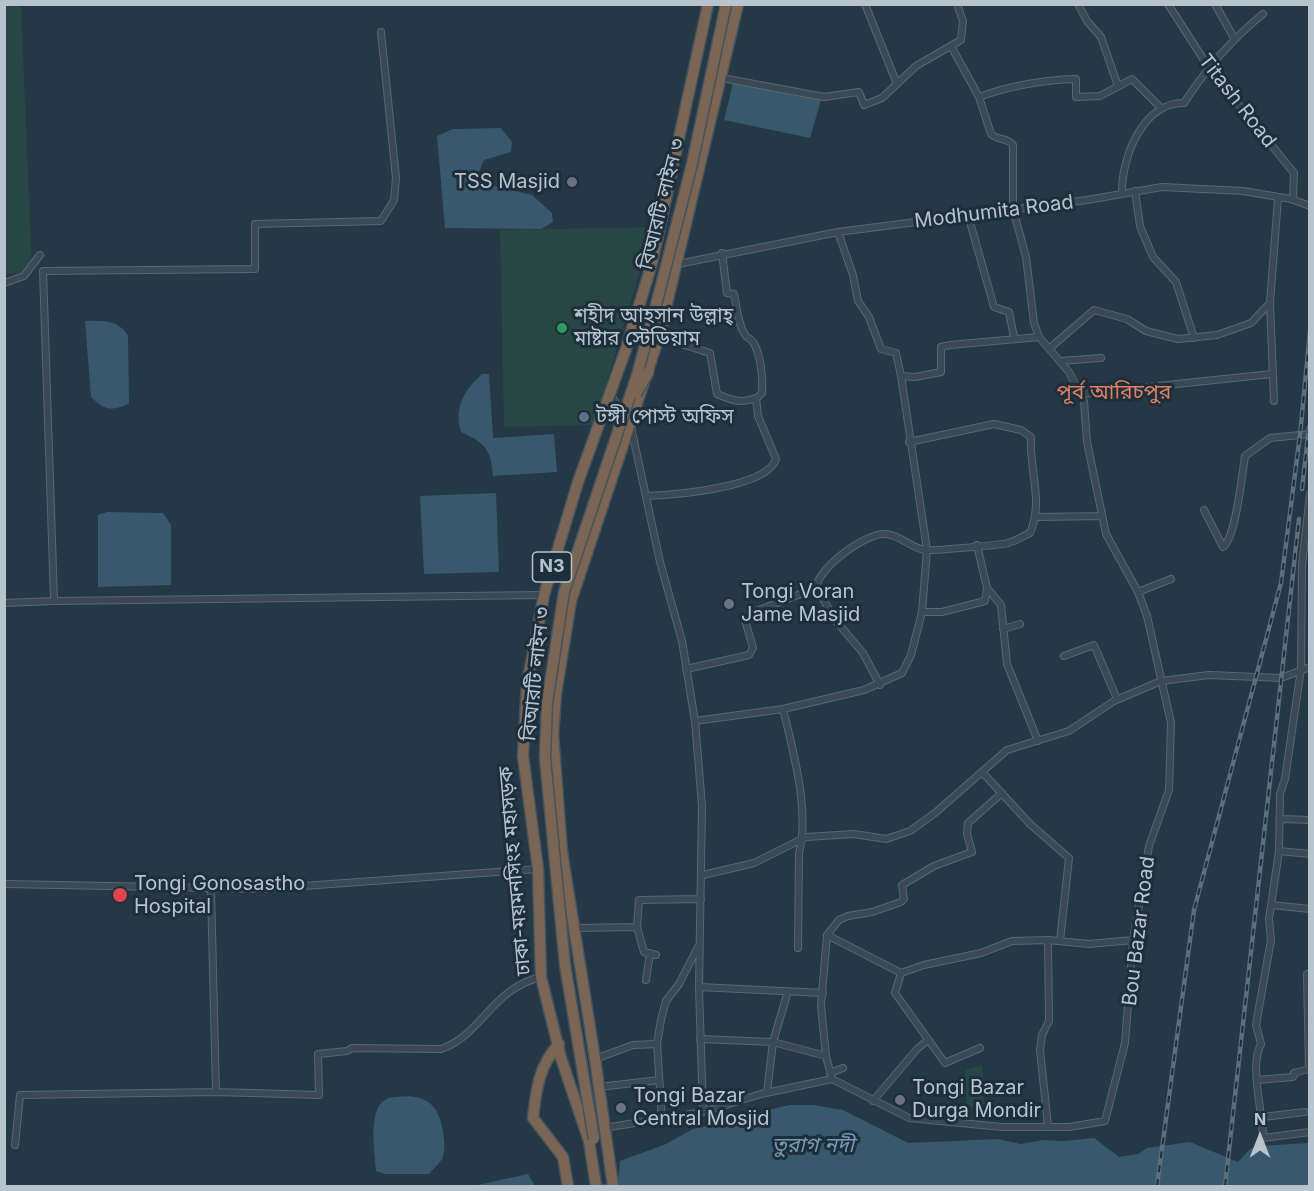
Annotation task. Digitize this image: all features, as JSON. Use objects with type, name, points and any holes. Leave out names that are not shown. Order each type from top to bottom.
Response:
[{"type":"highway","name":"ঢাকা-ময়মনসিংহ মহাসড়ক","points":[[596,1186],[589,1141],[561,1058],[560,1044],[541,977],[538,869],[523,756],[527,685],[544,595],[578,482],[610,393],[652,263],[708,4]]},
{"type":"highway","name":"বিআরটি লাইন ৩","points":[[603,1186],[576,1044],[565,964],[545,758],[547,703],[564,592],[626,422],[692,164],[726,4]]},
{"type":"highway","points":[[626,422],[649,371],[659,337],[738,4]]},
{"type":"highway","name":"N3","points":[[613,1186],[603,1128],[596,1059],[560,829],[554,734],[556,694],[571,601],[626,422]]},
{"type":"highway","points":[[560,1044],[548,1055],[536,1085],[533,1118],[562,1157],[568,1186]]},
{"type":"street","points":[[865,4],[897,84]]},
{"type":"street","points":[[722,78],[824,97],[859,92],[864,105],[882,98],[916,66],[962,40],[963,21],[957,4]]},
{"type":"street","points":[[1078,4],[1087,21],[1101,37],[1118,86]]},
{"type":"street","name":"Titash Road","points":[[1168,4],[1209,68],[1294,173],[1293,200]]},
{"type":"street","points":[[1215,4],[1234,38]]},
{"type":"street","points":[[1122,194],[1125,163],[1138,133],[1161,108],[1170,103],[1184,103],[1209,68],[1232,45],[1234,38],[1263,14]]},
{"type":"street","points":[[43,271],[255,269],[255,224],[381,221],[394,200],[396,178],[381,32]]},
{"type":"street","points":[[951,46],[980,97],[991,134],[1013,145],[1013,209],[1026,257],[1034,323],[1039,337],[1060,361],[1081,394],[1272,374]]},
{"type":"street","points":[[980,97],[1010,86],[1044,80],[1076,79],[1076,97],[1100,96],[1132,79],[1161,108]]},
{"type":"street","name":"Modhumita Road","points":[[678,264],[723,253],[838,232],[1162,187],[1243,191],[1293,200],[1310,206]]},
{"type":"street","points":[[1135,191],[1140,226],[1153,257],[1176,282],[1194,338]]},
{"type":"street","points":[[1274,401],[1270,303],[1278,198]]},
{"type":"street","points":[[968,215],[994,307],[1009,312],[1014,337]]},
{"type":"street","points":[[695,722],[783,709],[880,685],[902,673],[911,656],[922,612],[927,550],[918,477],[909,442],[901,376],[896,353],[881,349],[869,317],[858,301],[853,275],[838,232]]},
{"type":"street","points":[[659,337],[710,353],[717,394],[735,401],[756,399],[762,393],[763,384],[755,343],[746,336],[734,294],[727,293],[723,253]]},
{"type":"street","points":[[4,283],[24,276],[40,255],[43,271],[54,601]]},
{"type":"street","points":[[1050,348],[1094,310],[1127,319],[1146,331],[1178,339],[1217,335],[1251,324],[1270,303]]},
{"type":"street","points":[[901,376],[914,378],[941,372],[941,347],[970,341],[1039,337]]},
{"type":"street","points":[[1060,361],[1101,358]]},
{"type":"street","points":[[610,393],[626,422],[646,495],[660,562],[682,641],[695,722],[702,806],[703,875],[699,987],[703,1112]]},
{"type":"street","name":"Bou Bazar Road","points":[[1048,1126],[1070,1126],[1105,1121],[1125,1042],[1133,939],[1149,846],[1169,790],[1171,723],[1155,642],[1138,592],[1106,534],[1087,442],[1081,394]]},
{"type":"street","points":[[646,495],[716,489],[768,469],[776,459],[759,416],[756,399]]},
{"type":"street","points":[[880,685],[863,653],[837,622],[816,588],[816,582],[828,566],[863,541],[878,535],[887,534],[911,546],[927,550],[1007,543],[1030,533],[1037,517],[1038,490],[1030,459],[1032,437],[1021,429],[994,424],[909,442]]},
{"type":"street","points":[[1204,510],[1223,547],[1227,544],[1233,522],[1245,456],[1270,438],[1310,434]]},
{"type":"street","points":[[1310,494],[1302,565],[1301,669],[1286,779],[1280,794],[1278,814],[1282,819],[1280,850],[1269,919],[1271,940],[1256,1025],[1261,1044],[1257,1050],[1257,1080],[1263,1117],[1263,1138],[1310,1132]]},
{"type":"street","points":[[1037,517],[1102,516]]},
{"type":"street","points":[[922,612],[942,612],[985,601],[987,588],[977,545]]},
{"type":"street","points":[[1138,592],[1171,579]]},
{"type":"street","points":[[686,669],[749,655],[753,648],[745,620],[749,614],[816,588]]},
{"type":"street","points":[[987,588],[1001,605],[1007,664],[1038,741]]},
{"type":"street","points":[[4,603],[544,595]]},
{"type":"street","points":[[1003,629],[1020,624]]},
{"type":"street","points":[[1064,656],[1094,645],[1117,699]]},
{"type":"street","points":[[703,875],[754,863],[803,838],[817,835],[854,834],[886,838],[910,831],[935,813],[1007,750],[1069,731],[1117,699],[1161,681],[1201,675],[1281,678],[1310,667]]},
{"type":"street","points":[[783,709],[794,754],[803,838],[799,853],[798,948]]},
{"type":"street","points":[[982,772],[1030,824],[1069,858],[1060,941]]},
{"type":"street","points":[[1002,793],[968,823],[967,834],[972,852],[934,866],[902,885],[904,899],[901,902],[839,920],[827,935],[822,993],[826,1056],[831,1076],[873,1101],[909,1118],[1002,1126],[1048,1126],[1040,1050],[1042,1035],[1050,1021],[1048,940]]},
{"type":"street","points":[[1282,819],[1310,820]]},
{"type":"street","points":[[1280,850],[1310,854]]},
{"type":"street","points":[[6,884],[211,889],[327,886],[538,869]]},
{"type":"street","points":[[211,889],[216,1092]]},
{"type":"street","points":[[646,980],[653,954],[644,952],[638,927],[639,900],[701,899]]},
{"type":"street","points":[[1271,905],[1310,909]]},
{"type":"street","points":[[574,928],[638,927]]},
{"type":"street","points":[[827,935],[901,973],[924,965],[981,953],[1012,941],[1048,940],[1089,944],[1133,939]]},
{"type":"street","points":[[662,1120],[657,1044],[666,1001],[679,984],[699,945]]},
{"type":"street","points":[[901,973],[895,993],[945,1063],[980,1048]]},
{"type":"street","points":[[1257,1080],[1293,1077],[1294,1073],[1309,1069],[1307,974],[1310,974]]},
{"type":"street","points":[[15,1145],[20,1095],[216,1092],[319,1095],[318,1054],[347,1051],[352,1048],[441,1049],[453,1045],[509,990],[524,981],[541,977]]},
{"type":"street","points":[[699,987],[822,993]]},
{"type":"street","points":[[767,1092],[773,1042],[788,992]]},
{"type":"street","points":[[700,1039],[773,1042],[826,1056]]},
{"type":"street","points":[[873,1101],[917,1048],[928,1040]]},
{"type":"street","points":[[596,1059],[633,1045],[657,1044]]},
{"type":"street","points":[[603,1128],[703,1112],[767,1092],[831,1076],[843,1068]]},
{"type":"street","points":[[1294,1073],[1310,1072]]},
{"type":"street","points":[[598,1087],[659,1080]]},
{"type":"street","points":[[1263,1117],[1305,1112]]},
{"type":"green space","points":[[4,5],[21,5],[32,272],[5,274]]},
{"type":"green space","name":"শহীদ আহসান উল্লাহ্‌ মাষ্টার স্টেডিয়াম","points":[[653,227],[594,425],[504,427],[500,230]]},
{"type":"green space","points":[[982,1065],[984,1107],[967,1108],[965,1070]]},
{"type":"water","points":[[733,83],[821,100],[810,138],[724,120]]},
{"type":"water","points":[[501,128],[512,142],[511,152],[484,160],[479,172],[487,184],[532,195],[552,213],[553,222],[541,229],[445,228],[437,136],[453,129]]},
{"type":"water","points":[[85,321],[104,321],[115,324],[128,336],[129,404],[108,408],[91,397]]},
{"type":"water","points":[[482,374],[489,374],[493,438],[554,434],[557,472],[493,476],[491,459],[485,448],[461,432],[459,423],[460,408],[465,393]]},
{"type":"water","points":[[496,493],[499,572],[424,574],[420,496]]},
{"type":"water","points":[[107,512],[163,513],[171,525],[171,585],[98,587],[98,515]]},
{"type":"water","points":[[409,1096],[429,1102],[436,1110],[443,1133],[442,1159],[429,1174],[385,1174],[376,1171],[373,1130],[377,1110],[382,1102],[389,1098]]},
{"type":"water","name":"তুরাগ নদী","points":[[789,1105],[813,1105],[843,1110],[908,1143],[997,1139],[1021,1144],[1043,1140],[1064,1141],[1094,1138],[1119,1157],[1138,1154],[1147,1148],[1190,1142],[1238,1162],[1250,1149],[1258,1146],[1309,1143],[1309,1186],[593,1186],[618,1181],[620,1161],[666,1144],[693,1129]]},
{"type":"water","points":[[528,1174],[535,1186],[473,1186]]},
{"type":"railway","points":[[1157,1186],[1194,910],[1281,583],[1300,435],[1310,331]]},
{"type":"railway","points":[[1302,489],[1309,427]]},
{"type":"railway","points":[[1225,1186],[1299,519]]},
{"type":"place","name":"TSS Masjid","points":[[572,182]]},
{"type":"place","name":"শহীদ আহসান উল্লাহ্‌ মাষ্টার স্টেডিয়াম","points":[[562,328]]},
{"type":"place","name":"টঙ্গী পোস্ট অফিস","points":[[584,417]]},
{"type":"place","name":"Tongi Voran Jame Masjid","points":[[729,604]]},
{"type":"place","name":"Tongi Gonosastho Hospital","points":[[120,895]]},
{"type":"place","name":"Tongi Bazar Durga Mondir","points":[[900,1100]]},
{"type":"place","name":"Tongi Bazar Central Mosjid","points":[[621,1108]]},
{"type":"district","name":"পূর্ব আরিচপুর","points":[[1114,393]]}]
